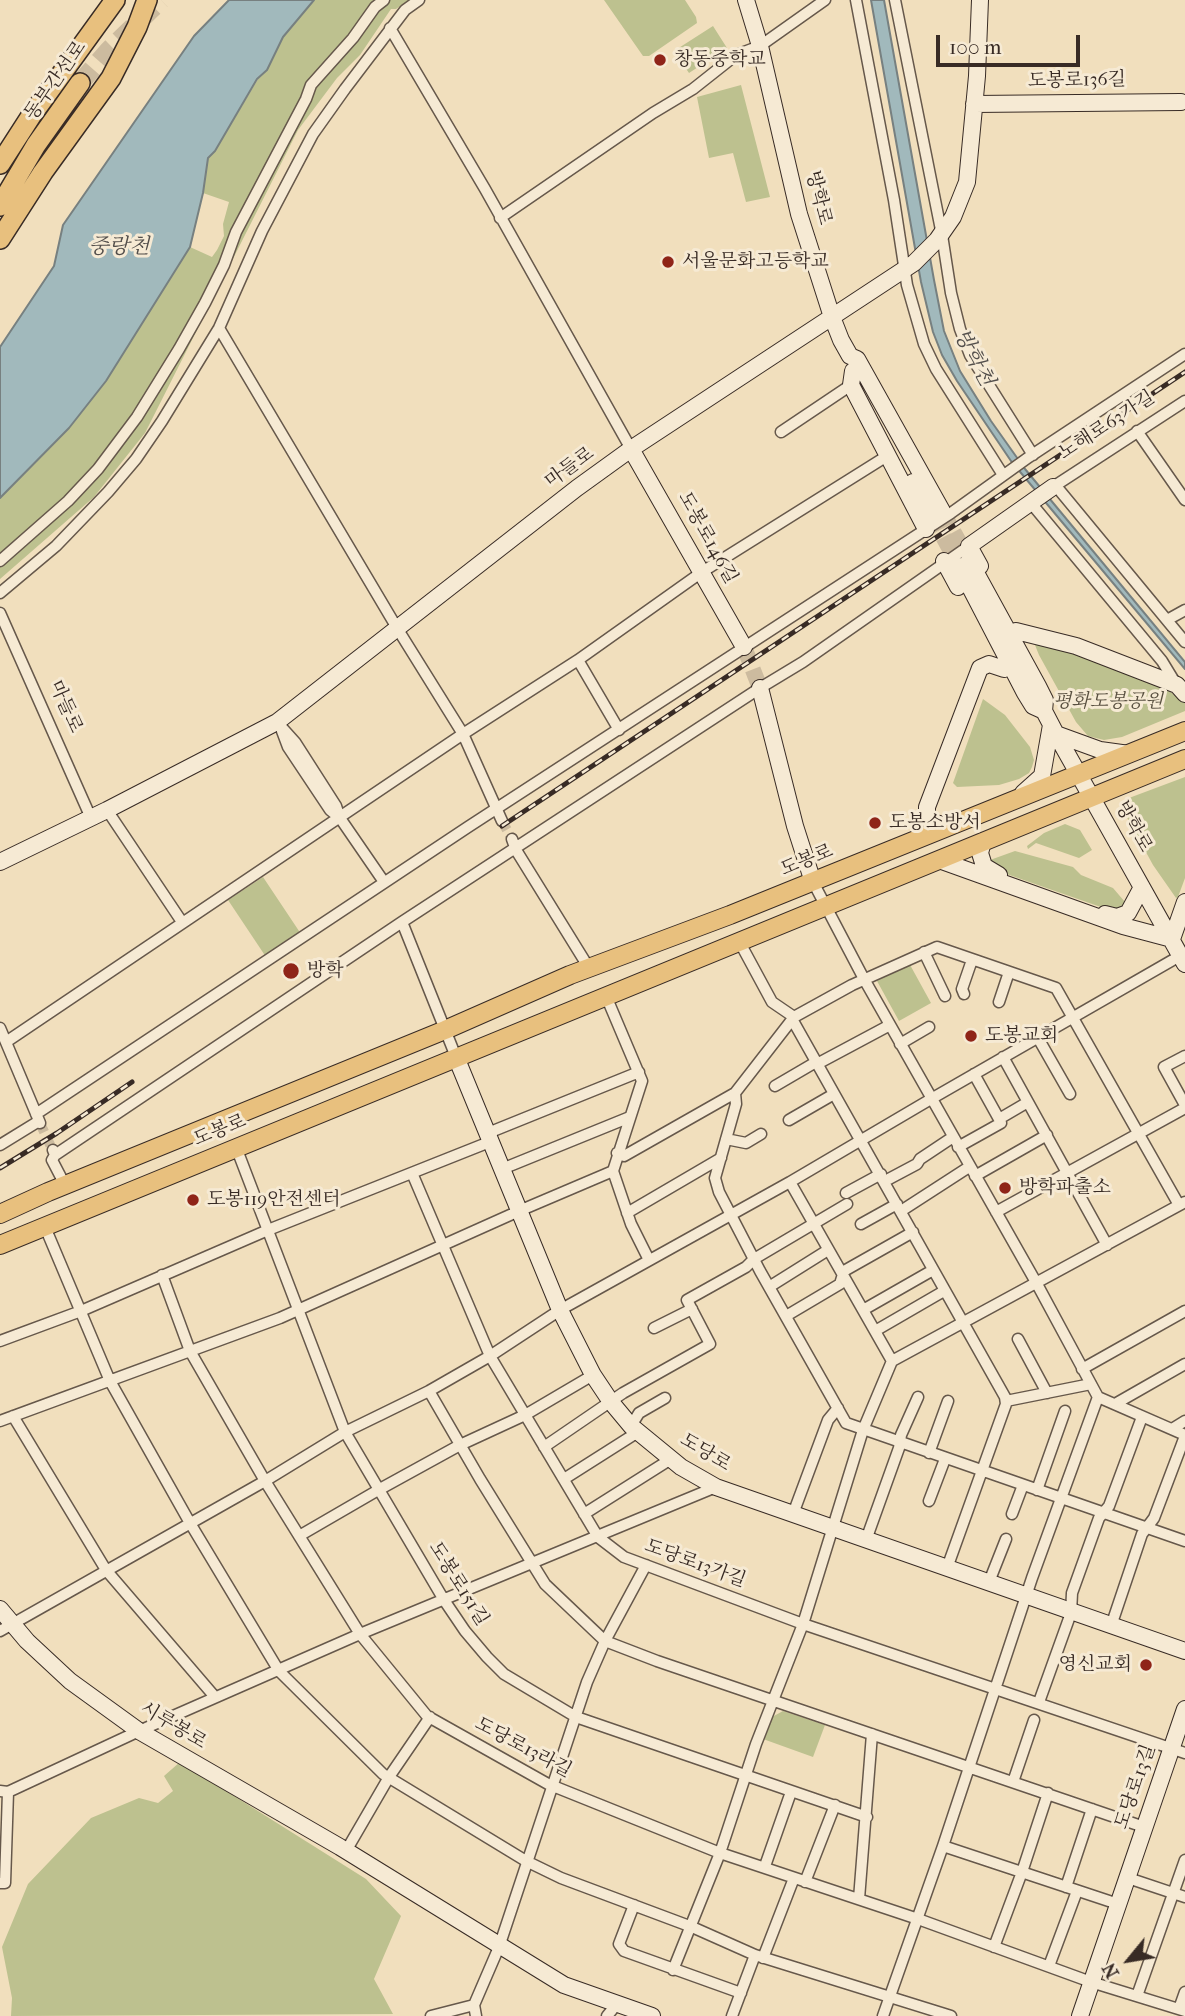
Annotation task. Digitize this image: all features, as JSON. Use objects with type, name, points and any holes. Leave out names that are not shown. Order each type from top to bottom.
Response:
[{"type":"highway","points":[[0,139],[46,74],[106,0]]},
{"type":"highway","name":"동부간선로","points":[[0,164],[31,116],[115,0]]},
{"type":"highway","points":[[0,239],[43,172],[111,78],[137,27],[147,0]]},
{"type":"highway","name":"동부간선로","points":[[0,206],[36,145],[80,83]]},
{"type":"main road","name":"방학로","points":[[746,0],[760,46],[799,214],[832,317],[854,371],[938,517]]},
{"type":"main road","points":[[940,237],[957,210],[967,182],[981,0]]},
{"type":"main road","name":"도봉로136길","points":[[974,104],[1184,102]]},
{"type":"main road","name":"마들로","points":[[0,862],[278,722],[577,488],[631,449],[909,267],[940,237]]},
{"type":"main road","points":[[854,371],[887,456],[938,517]]},
{"type":"main road","name":"도봉로146길","points":[[631,449],[744,647]]},
{"type":"main road","points":[[960,558],[1055,486]]},
{"type":"main road","name":"방학로","points":[[960,558],[1032,690],[1033,706],[1050,723],[1184,958]]},
{"type":"main road","points":[[960,558],[1017,631],[1039,672],[1032,690],[1015,686],[1004,669],[960,558]]},
{"type":"main road","points":[[1017,631],[1076,646],[1181,689]]},
{"type":"main road","points":[[946,826],[932,822],[927,807],[980,668],[989,664],[1004,669]]},
{"type":"main road","points":[[760,688],[795,826],[813,881]]},
{"type":"main road","points":[[1015,799],[1042,776],[1050,723],[1100,750],[1129,754]]},
{"type":"main road","name":"도봉로","points":[[0,1214],[589,968],[640,951],[1185,731]]},
{"type":"main road","name":"도봉로","points":[[0,1245],[1185,759]]},
{"type":"main road","points":[[983,842],[981,859],[984,866],[994,873],[1105,914],[1117,917],[1128,913],[1142,887]]},
{"type":"main road","points":[[939,860],[1123,926],[1172,939],[1185,902]]},
{"type":"main road","name":"도당로","points":[[456,1057],[560,1310],[593,1375],[611,1402],[635,1429],[671,1459],[716,1487],[1185,1651]]},
{"type":"main road","name":"시루봉로","points":[[0,1609],[6,1627],[70,1681],[139,1731],[346,1851],[564,1986],[612,2010],[652,2016]]},
{"type":"main road","name":"도당로13길","points":[[1080,2016],[1144,1827],[1178,1750],[1185,1709]]},
{"type":"street","points":[[0,561],[68,501],[98,469],[137,417],[205,303],[224,265],[236,232],[311,85],[354,38],[375,7],[384,0]]},
{"type":"street","points":[[0,593],[56,546],[136,459],[219,328],[262,231],[313,135],[390,28],[405,10],[419,0]]},
{"type":"street","points":[[500,218],[653,113],[693,89],[736,55],[760,46],[825,0]]},
{"type":"street","points":[[856,0],[924,344],[936,369],[1003,475]]},
{"type":"street","points":[[895,0],[951,293],[970,355],[1031,456]]},
{"type":"street","points":[[390,28],[631,449]]},
{"type":"street","points":[[219,328],[463,734],[502,821]]},
{"type":"street","points":[[0,1145],[384,882],[619,730],[1185,354]]},
{"type":"street","points":[[780,432],[854,371]]},
{"type":"street","name":"노해로63가길","points":[[1055,486],[1185,401]]},
{"type":"street","points":[[1136,431],[1185,500]]},
{"type":"street","points":[[39,1119],[2,1035],[182,922],[340,818],[578,660],[702,572],[887,456]]},
{"type":"street","points":[[1055,486],[1185,642]]},
{"type":"street","points":[[1034,502],[1162,661],[1181,689]]},
{"type":"street","points":[[65,1185],[52,1160],[54,1152],[514,845],[776,680],[960,558]]},
{"type":"street","points":[[1167,620],[1185,610]]},
{"type":"street","name":"마들로","points":[[0,613],[91,818]]},
{"type":"street","points":[[578,660],[619,730]]},
{"type":"street","points":[[278,722],[295,741],[336,806],[340,818],[384,882]]},
{"type":"street","points":[[107,810],[182,922]]},
{"type":"street","points":[[514,845],[589,968]]},
{"type":"street","points":[[813,881],[864,979],[1098,1397],[1185,1436],[1154,1518],[1146,1528],[1111,1626]]},
{"type":"street","points":[[402,922],[456,1057]]},
{"type":"street","points":[[739,941],[772,1002],[793,1018],[1006,1401],[947,1569]]},
{"type":"street","points":[[617,1153],[624,1156],[735,1093],[793,1018],[864,979],[937,947],[1056,988],[1182,1203],[892,1361],[863,1430],[803,1624],[756,1744],[720,1853],[673,1970]]},
{"type":"street","points":[[924,952],[945,996]]},
{"type":"street","points":[[6,1627],[265,1481],[345,1432],[429,1391],[490,1356],[560,1310],[862,1141],[974,1074],[1184,958]]},
{"type":"street","points":[[964,994],[962,989],[972,960]]},
{"type":"street","points":[[999,1002],[1009,972]]},
{"type":"street","points":[[606,996],[642,1081],[612,1171],[627,1213],[649,1260]]},
{"type":"street","points":[[775,1086],[890,1026]]},
{"type":"street","points":[[900,1044],[929,1027]]},
{"type":"street","points":[[1038,1038],[1070,1094]]},
{"type":"street","points":[[996,1212],[1185,1107],[1164,1067],[1185,1056]]},
{"type":"street","points":[[1003,1058],[1107,1245]]},
{"type":"street","points":[[0,1341],[81,1311],[268,1230],[412,1173],[639,1072]]},
{"type":"street","points":[[544,1447],[623,1393],[710,1344],[687,1300],[746,1267],[754,1259],[813,1224],[883,1177],[918,1164],[920,1159],[1001,1123],[974,1074]]},
{"type":"street","points":[[735,1093],[736,1104],[715,1178],[719,1192],[846,1423],[1185,1541]]},
{"type":"street","points":[[789,1120],[834,1094]]},
{"type":"street","points":[[999,1119],[1028,1102]]},
{"type":"street","points":[[502,1168],[630,1117]]},
{"type":"street","points":[[726,1139],[746,1143],[761,1134]]},
{"type":"street","points":[[861,1224],[1046,1135]]},
{"type":"street","name":"도봉로151길","points":[[236,1147],[345,1432],[444,1600],[486,1657],[504,1674],[576,1717],[867,1817]]},
{"type":"street","points":[[627,1213],[721,1158]]},
{"type":"street","points":[[0,1421],[297,1310],[612,1171]]},
{"type":"street","name":"도당로13가길","points":[[412,1173],[490,1356],[598,1537],[624,1557],[803,1624],[1178,1750]]},
{"type":"street","points":[[790,1182],[892,1361]]},
{"type":"street","points":[[45,1227],[110,1381],[190,1523],[279,1671],[388,1777],[526,1861],[561,1878],[759,1956],[951,2016]]},
{"type":"street","points":[[786,1316],[840,1284],[844,1271],[913,1232]]},
{"type":"street","points":[[769,1287],[828,1250]]},
{"type":"street","points":[[863,1310],[933,1270]]},
{"type":"street","name":"도당로13라길","points":[[162,1275],[190,1351],[265,1481],[360,1634],[430,1717],[551,1786],[720,1853],[918,1919],[1091,1983],[1182,2010]]},
{"type":"street","points":[[875,1331],[944,1290]]},
{"type":"street","points":[[654,1328],[692,1309]]},
{"type":"street","points":[[1082,1369],[1185,1311]]},
{"type":"street","points":[[1018,1339],[1047,1393]]},
{"type":"street","points":[[1115,1404],[1185,1364]]},
{"type":"street","points":[[299,1536],[460,1445],[525,1415],[593,1375]]},
{"type":"street","points":[[1006,1401],[1091,1384]]},
{"type":"street","points":[[429,1391],[545,1584],[605,1641],[1144,1827]]},
{"type":"street","points":[[866,1540],[899,1443],[918,1397]]},
{"type":"street","points":[[883,2016],[1098,1397]]},
{"type":"street","points":[[564,1479],[635,1429],[639,1413],[665,1398]]},
{"type":"street","points":[[929,1453],[948,1401]]},
{"type":"street","points":[[793,1514],[828,1420],[838,1408]]},
{"type":"street","points":[[1037,1490],[1065,1411]]},
{"type":"street","points":[[12,1416],[106,1570],[215,1697]]},
{"type":"street","points":[[1039,1702],[1070,1612],[1072,1592],[1099,1518],[1109,1506],[1142,1417]]},
{"type":"street","points":[[1172,1429],[1185,1421]]},
{"type":"street","points":[[584,1514],[671,1459]]},
{"type":"street","points":[[929,1501],[945,1459]]},
{"type":"street","points":[[1012,1514],[1023,1486]]},
{"type":"street","points":[[0,1883],[5,1883],[4,1791],[360,1634],[716,1487]]},
{"type":"street","points":[[989,1583],[1006,1539]]},
{"type":"street","points":[[431,2016],[475,2010],[499,1947],[587,1682],[605,1641],[646,1565]]},
{"type":"street","points":[[346,1851],[388,1777],[430,1717]]},
{"type":"street","points":[[1013,1782],[1034,1720]]},
{"type":"street","points":[[859,1899],[872,1734]]},
{"type":"street","points":[[765,1866],[791,1792]]},
{"type":"street","points":[[994,1947],[1048,1793]]},
{"type":"street","points":[[732,2016],[835,1805]]},
{"type":"street","points":[[1049,1966],[1092,1809]]},
{"type":"street","points":[[943,1846],[1118,1904]]},
{"type":"street","points":[[1137,1996],[1179,1895],[1185,1860]]},
{"type":"street","points":[[1128,1878],[1179,1895]]},
{"type":"street","points":[[634,1905],[619,1944],[620,1948],[673,1970],[741,1993]]},
{"type":"street","points":[[1182,2010],[1185,1993]]},
{"type":"green space","points":[[314,0],[409,0],[396,9],[391,9],[360,55],[337,78],[298,130],[145,433],[94,497],[0,579],[0,498],[69,428],[106,381],[190,247],[212,257],[217,250],[224,236],[223,224],[229,202],[203,193],[208,158],[215,151],[258,79],[267,70],[283,37]]},
{"type":"green space","points":[[604,0],[685,0],[697,23],[649,56],[643,56]]},
{"type":"green space","points":[[713,26],[727,48],[689,73],[674,51]]},
{"type":"green space","points":[[741,85],[770,197],[746,202],[733,153],[709,158],[697,97]]},
{"type":"green space","name":"평화도봉공원","points":[[1038,641],[1160,684],[1185,703],[1185,711],[1122,737],[1104,740],[1088,736],[1076,722],[1039,655],[1035,645]]},
{"type":"green space","name":"평화도봉공원","points":[[983,699],[1005,715],[1030,747],[1034,760],[1032,767],[1029,773],[1019,779],[999,785],[957,787],[953,783]]},
{"type":"green space","points":[[1185,777],[1185,878],[1176,898],[1153,865],[1123,810],[1125,800]]},
{"type":"green space","points":[[1065,824],[1080,830],[1092,850],[1079,858],[1036,843],[1028,849],[1027,846],[1044,833]]},
{"type":"green space","points":[[1015,851],[1073,867],[1081,875],[1113,888],[1125,902],[1125,906],[1115,912],[998,871],[990,860]]},
{"type":"green space","points":[[263,877],[301,934],[266,957],[228,900]]},
{"type":"green space","points":[[909,963],[931,1003],[899,1021],[877,981]]},
{"type":"green space","points":[[783,1711],[825,1725],[813,1757],[763,1739],[772,1717]]},
{"type":"green space","points":[[180,1762],[366,1879],[401,1916],[374,1979],[393,2014],[11,2016],[12,1998],[2,1947],[28,1884],[91,1818],[139,1798],[158,1803],[173,1791],[164,1776]]},
{"type":"water","name":"중랑천","points":[[229,0],[314,0],[283,37],[267,70],[257,79],[215,151],[208,158],[190,247],[106,381],[69,428],[0,498],[0,347],[54,266],[63,225],[194,36]]},
{"type":"water","points":[[871,0],[884,0],[944,331],[960,371],[1025,469],[1185,662],[1185,669],[1011,461],[942,355],[933,332],[921,282]]},
{"type":"tunnel","points":[[80,83],[109,50],[161,0]]},
{"type":"tunnel","points":[[942,511],[969,560]]},
{"type":"tunnel","points":[[932,516],[959,566]]},
{"type":"tunnel","points":[[744,647],[760,688]]},
{"type":"tunnel","points":[[502,821],[512,839]]},
{"type":"tunnel","points":[[40,1123],[52,1149]]},
{"type":"railway","points":[[502,826],[1185,372]]},
{"type":"railway","points":[[0,1168],[132,1082]]},
{"type":"place","name":"창동중학교","points":[[660,60]]},
{"type":"place","name":"서울문화고등학교","points":[[668,262]]},
{"type":"place","name":"도봉소방서","points":[[875,823]]},
{"type":"place","name":"방학","points":[[291,971]]},
{"type":"place","name":"도봉교회","points":[[971,1036]]},
{"type":"place","name":"방학파출소","points":[[1005,1188]]},
{"type":"place","name":"도봉119안전센터","points":[[193,1200]]},
{"type":"place","name":"영신교회","points":[[1146,1665]]},
{"type":"water label","name":"방학천","points":[[973,358]]}]
